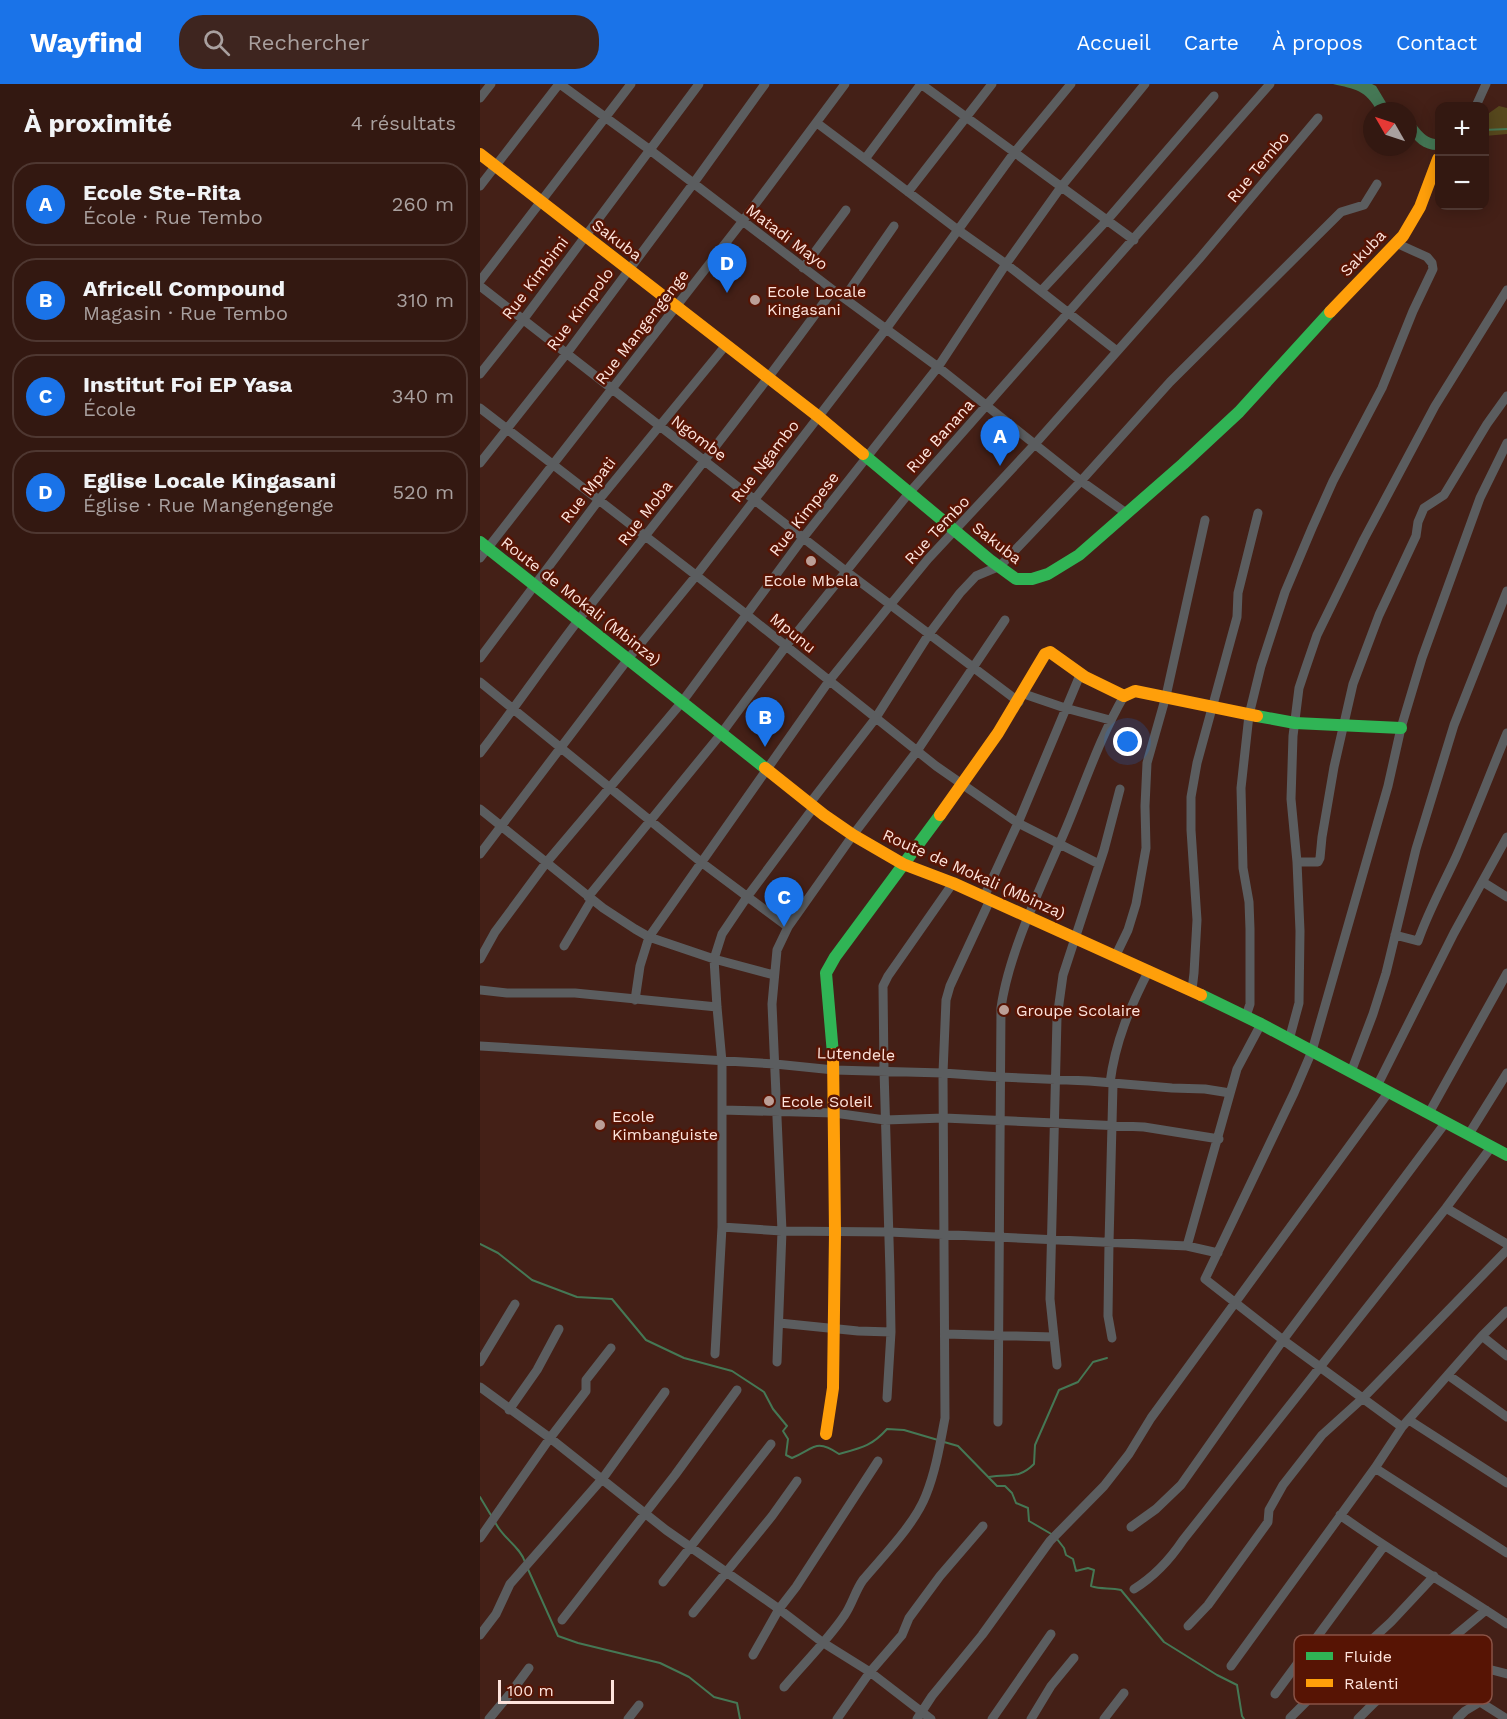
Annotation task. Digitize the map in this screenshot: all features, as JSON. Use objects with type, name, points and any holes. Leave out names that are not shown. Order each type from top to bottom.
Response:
[{"type":"street","points":[[480,98],[491,84]]},
{"type":"street","points":[[480,186],[559,84]]},
{"type":"street","name":"Matadi Mayo","points":[[559,84],[938,367],[1081,481],[1126,513]]},
{"type":"street","points":[[480,280],[631,84]]},
{"type":"street","name":"Rue Kimbimi","points":[[480,374],[699,84]]},
{"type":"street","name":"Rue Kimpolo","points":[[480,463],[567,353],[765,84]]},
{"type":"street","name":"Rue Mangengenge","points":[[483,549],[678,306],[845,84]]},
{"type":"street","points":[[865,159],[921,84],[1134,240]]},
{"type":"street","points":[[908,192],[992,84]]},
{"type":"street","name":"Rue Ngambo","points":[[480,854],[628,659],[819,417],[1014,153],[1071,84]]},
{"type":"street","name":"Rue Kimpese","points":[[480,959],[495,932],[546,863],[682,702],[803,538],[938,367],[1006,264],[1062,187],[1145,84]]},
{"type":"street","name":"Rue Banana","points":[[564,946],[590,898],[721,734],[786,646],[909,493],[1270,84]]},
{"type":"street","points":[[1478,102],[1486,84]]},
{"type":"street","points":[[1041,291],[1214,96]]},
{"type":"street","name":"Rue Tembo","points":[[635,1000],[640,966],[649,937],[829,681],[928,559],[956,532],[1213,243],[1318,118]]},
{"type":"street","points":[[817,123],[957,230],[1006,264],[1117,351]]},
{"type":"street","name":"Sakuba","points":[[480,154],[819,417],[956,532],[1016,579],[1032,579],[1047,574],[1078,555],[1239,412],[1396,243],[1412,222],[1435,166]]},
{"type":"street","points":[[715,1354],[723,1227],[722,1062],[714,959],[722,934],[812,805],[876,719],[929,634],[960,593],[976,576],[1000,566],[1081,481],[1170,382],[1341,212],[1364,205],[1377,184]]},
{"type":"street","points":[[803,268],[846,210]]},
{"type":"street","points":[[844,298],[894,226]]},
{"type":"street","points":[[1246,1016],[1250,1004],[1250,929],[1249,902],[1243,868],[1240,807],[1249,715],[1261,666],[1278,613],[1312,528],[1333,481],[1382,388],[1432,269],[1432,263],[1427,257],[1396,243]]},
{"type":"street","name":"Ngombe","points":[[480,286],[974,669],[1021,698],[1110,720]]},
{"type":"street","name":"Rue Moba","points":[[480,753],[580,619],[646,538],[769,378],[833,290]]},
{"type":"street","points":[[1289,1040],[1299,1003],[1300,931],[1291,799],[1299,688],[1317,635],[1359,548],[1435,406],[1507,290]]},
{"type":"street","name":"Rue Mpati","points":[[480,658],[598,501],[726,345]]},
{"type":"street","points":[[1297,862],[1318,862],[1320,858],[1332,777],[1353,684],[1379,615],[1416,536],[1421,514],[1428,504],[1444,495],[1487,424],[1507,396]]},
{"type":"street","name":"Mpunu","points":[[480,408],[695,577],[746,614],[917,751],[1018,823],[1099,864]]},
{"type":"street","points":[[1507,443],[1480,498],[1434,621],[1401,728],[1388,786],[1312,1052],[1206,1280],[1363,1398],[1507,1483]]},
{"type":"street","points":[[1192,990],[1197,920],[1191,797],[1197,763],[1237,616],[1238,593],[1258,513]]},
{"type":"street","points":[[1115,957],[1128,930],[1136,904],[1146,848],[1147,763],[1166,696],[1205,520]]},
{"type":"street","name":"Route de Mokali (Mbinza)","points":[[483,549],[535,584],[721,734],[853,835],[903,864],[953,883],[1246,1016],[1507,1155]]},
{"type":"street","points":[[1351,1072],[1373,1014],[1416,849],[1454,725],[1507,591]]},
{"type":"street","points":[[777,1362],[782,1231],[772,1004],[777,950],[788,927],[853,835],[917,751],[1005,620]]},
{"type":"street","points":[[826,1434],[833,1388],[835,1233],[834,1070],[826,973],[835,957],[962,784],[1021,698],[1048,653],[1050,652],[1098,687],[1124,696]]},
{"type":"street","points":[[784,1687],[843,1618],[863,1580],[877,1565],[926,1497],[938,1456],[945,1418],[943,1073],[946,1000],[1080,675]]},
{"type":"street","points":[[480,682],[701,862],[788,927]]},
{"type":"street","points":[[998,1422],[1000,1077],[1004,993],[1029,917],[1110,720],[1124,696],[1135,691],[1295,723],[1401,728]]},
{"type":"street","points":[[1395,935],[1418,941],[1432,905],[1475,814],[1507,733]]},
{"type":"street","points":[[1057,1365],[1050,1299],[1057,1018],[1063,975],[1099,864],[1120,789]]},
{"type":"street","points":[[480,809],[590,898],[649,937],[714,959],[774,975]]},
{"type":"street","points":[[920,1716],[932,1696],[982,1635],[1050,1541],[1104,1486],[1129,1454],[1151,1418],[1236,1304],[1382,1090],[1454,933],[1507,837]]},
{"type":"street","points":[[1484,882],[1507,897]]},
{"type":"street","points":[[887,1398],[891,1332],[883,986],[953,883]]},
{"type":"street","points":[[1112,1338],[1108,1316],[1113,1057],[1126,1019],[1149,970]]},
{"type":"street","points":[[1429,1113],[1507,973]]},
{"type":"street","points":[[480,990],[507,993],[575,993],[717,1007]]},
{"type":"street","points":[[1187,1246],[1237,1069],[1261,1024]]},
{"type":"street","name":"Lutendele","points":[[480,1046],[774,1064],[834,1070],[884,1070],[1089,1081],[1205,1089],[1230,1093]]},
{"type":"street","points":[[1469,1134],[1507,1073]]},
{"type":"street","points":[[722,1110],[834,1113],[885,1120],[944,1118],[1144,1127],[1219,1139]]},
{"type":"street","points":[[1131,1527],[1156,1509],[1181,1485],[1283,1340],[1446,1122]]},
{"type":"street","points":[[1134,1590],[1150,1579],[1168,1561],[1446,1208],[1492,1146]]},
{"type":"street","points":[[1446,1208],[1507,1244]]},
{"type":"street","points":[[723,1227],[835,1233],[890,1232],[999,1236],[1187,1246],[1218,1253]]},
{"type":"street","points":[[1188,1626],[1208,1605],[1268,1522],[1269,1508],[1303,1458],[1322,1435],[1363,1398],[1507,1250]]},
{"type":"street","points":[[480,1362],[515,1304]]},
{"type":"street","points":[[1231,1666],[1375,1468],[1405,1423],[1507,1311]]},
{"type":"street","points":[[779,1323],[891,1332]]},
{"type":"street","points":[[509,1410],[537,1370],[559,1329]]},
{"type":"street","points":[[945,1334],[1054,1337]]},
{"type":"street","points":[[1482,1336],[1507,1356]]},
{"type":"street","points":[[480,1538],[586,1391],[586,1380],[611,1348]]},
{"type":"street","points":[[1448,1375],[1507,1417]]},
{"type":"street","points":[[480,1387],[603,1478],[644,1514],[822,1642],[870,1672],[920,1716],[931,1719]]},
{"type":"street","points":[[562,1620],[675,1476],[738,1390]]},
{"type":"street","points":[[480,1635],[495,1614],[510,1584],[603,1478],[665,1392]]},
{"type":"street","points":[[663,1582],[771,1444]]},
{"type":"street","points":[[753,1655],[779,1609],[796,1587],[878,1461]]},
{"type":"street","points":[[1375,1468],[1507,1553]]},
{"type":"street","points":[[693,1613],[772,1516],[796,1481]]},
{"type":"street","points":[[1340,1515],[1384,1546],[1507,1624]]},
{"type":"street","points":[[837,1719],[870,1672],[902,1635],[909,1618],[940,1576],[983,1526]]},
{"type":"street","points":[[1318,1635],[1384,1546]]},
{"type":"street","points":[[1377,1635],[1434,1576]]},
{"type":"street","points":[[1456,1635],[1486,1610]]},
{"type":"street","points":[[992,1719],[1051,1634]]},
{"type":"street","points":[[1031,1719],[1051,1686],[1074,1658]]},
{"type":"street","points":[[480,1714],[487,1719],[529,1668]]},
{"type":"street","points":[[1275,1694],[1294,1668]]},
{"type":"street","points":[[1492,1670],[1507,1674]]},
{"type":"street","points":[[1104,1719],[1124,1693]]},
{"type":"street","points":[[1290,1718],[1304,1704]]},
{"type":"street","points":[[1358,1719],[1373,1704]]},
{"type":"street","points":[[1457,1719],[1477,1704]]},
{"type":"street","points":[[1483,1704],[1507,1719]]},
{"type":"street","points":[[628,1719],[639,1705]]},
{"type":"shaded area","points":[[1333,84],[1372,84],[1376,86],[1386,102],[1371,102],[1364,95],[1348,87]]},
{"type":"shaded area","points":[[1499,106],[1507,108],[1507,134],[1489,136],[1489,113]]},
{"type":"shaded area","points":[[1417,126],[1429,137],[1435,139],[1435,150],[1417,142]]},
{"type":"waterway","points":[[1489,130],[1507,129]]},
{"type":"waterway","points":[[480,1244],[498,1253],[532,1280],[577,1297],[612,1299],[646,1340],[684,1358],[732,1371],[764,1392],[773,1409],[787,1426],[783,1431],[788,1439],[786,1455],[792,1458],[819,1446],[839,1454],[854,1450],[871,1443],[887,1429],[904,1430],[938,1440]]},
{"type":"waterway","points":[[989,1477],[1018,1474],[1034,1464],[1035,1445],[1059,1390],[1078,1382],[1093,1362],[1107,1358]]},
{"type":"waterway","points":[[944,1442],[958,1446],[997,1486],[1005,1486],[1012,1493],[1016,1503],[1028,1508],[1029,1521],[1053,1535]]},
{"type":"waterway","points":[[480,1497],[492,1517]]},
{"type":"waterway","points":[[495,1522],[525,1562]]},
{"type":"waterway","points":[[1057,1539],[1066,1555],[1073,1559],[1076,1571],[1088,1568],[1094,1570],[1091,1586],[1121,1590],[1164,1642],[1237,1685],[1244,1719]]},
{"type":"waterway","points":[[527,1567],[558,1636],[660,1663],[689,1677],[714,1697],[737,1703],[740,1719]]},
{"type":"traffic: fast","points":[[863,454],[990,560],[1016,579],[1032,579],[1048,574],[1079,555],[1183,464],[1239,412],[1330,312]]},
{"type":"traffic: fast","points":[[480,542],[765,768]]},
{"type":"traffic: fast","points":[[1257,716],[1295,723],[1401,728]]},
{"type":"traffic: fast","points":[[833,1054],[826,973],[835,957],[940,815]]},
{"type":"traffic: fast","points":[[1201,995],[1261,1024],[1507,1155]]},
{"type":"traffic: slow","points":[[480,154],[819,417],[863,454]]},
{"type":"traffic: slow","points":[[1330,312],[1403,236],[1420,207],[1435,167]]},
{"type":"traffic: slow","points":[[940,815],[998,733],[1045,654],[1050,652],[1085,677],[1124,696],[1135,691],[1257,716]]},
{"type":"traffic: slow","points":[[765,768],[824,815],[903,864],[953,883],[1201,995]]},
{"type":"traffic: slow","points":[[826,1434],[833,1388],[835,1233],[833,1054]]},
{"type":"place","name":"Eglise Locale Kingasani","points":[[727,293]]},
{"type":"place","name":"Ecole Locale Kingasani","points":[[755,300]]},
{"type":"place","name":"Ecole Ste-Rita","points":[[1000,466]]},
{"type":"place","name":"Ecole Mbela","points":[[811,561]]},
{"type":"place","name":"Africell Compound","points":[[765,747]]},
{"type":"place","name":"Institut Foi EP Yasa","points":[[784,927]]},
{"type":"place","name":"Groupe Scolaire","points":[[1004,1010]]},
{"type":"place","name":"Ecole Soleil","points":[[769,1101]]},
{"type":"place","name":"Ecole Kimbanguiste","points":[[600,1125]]}]
